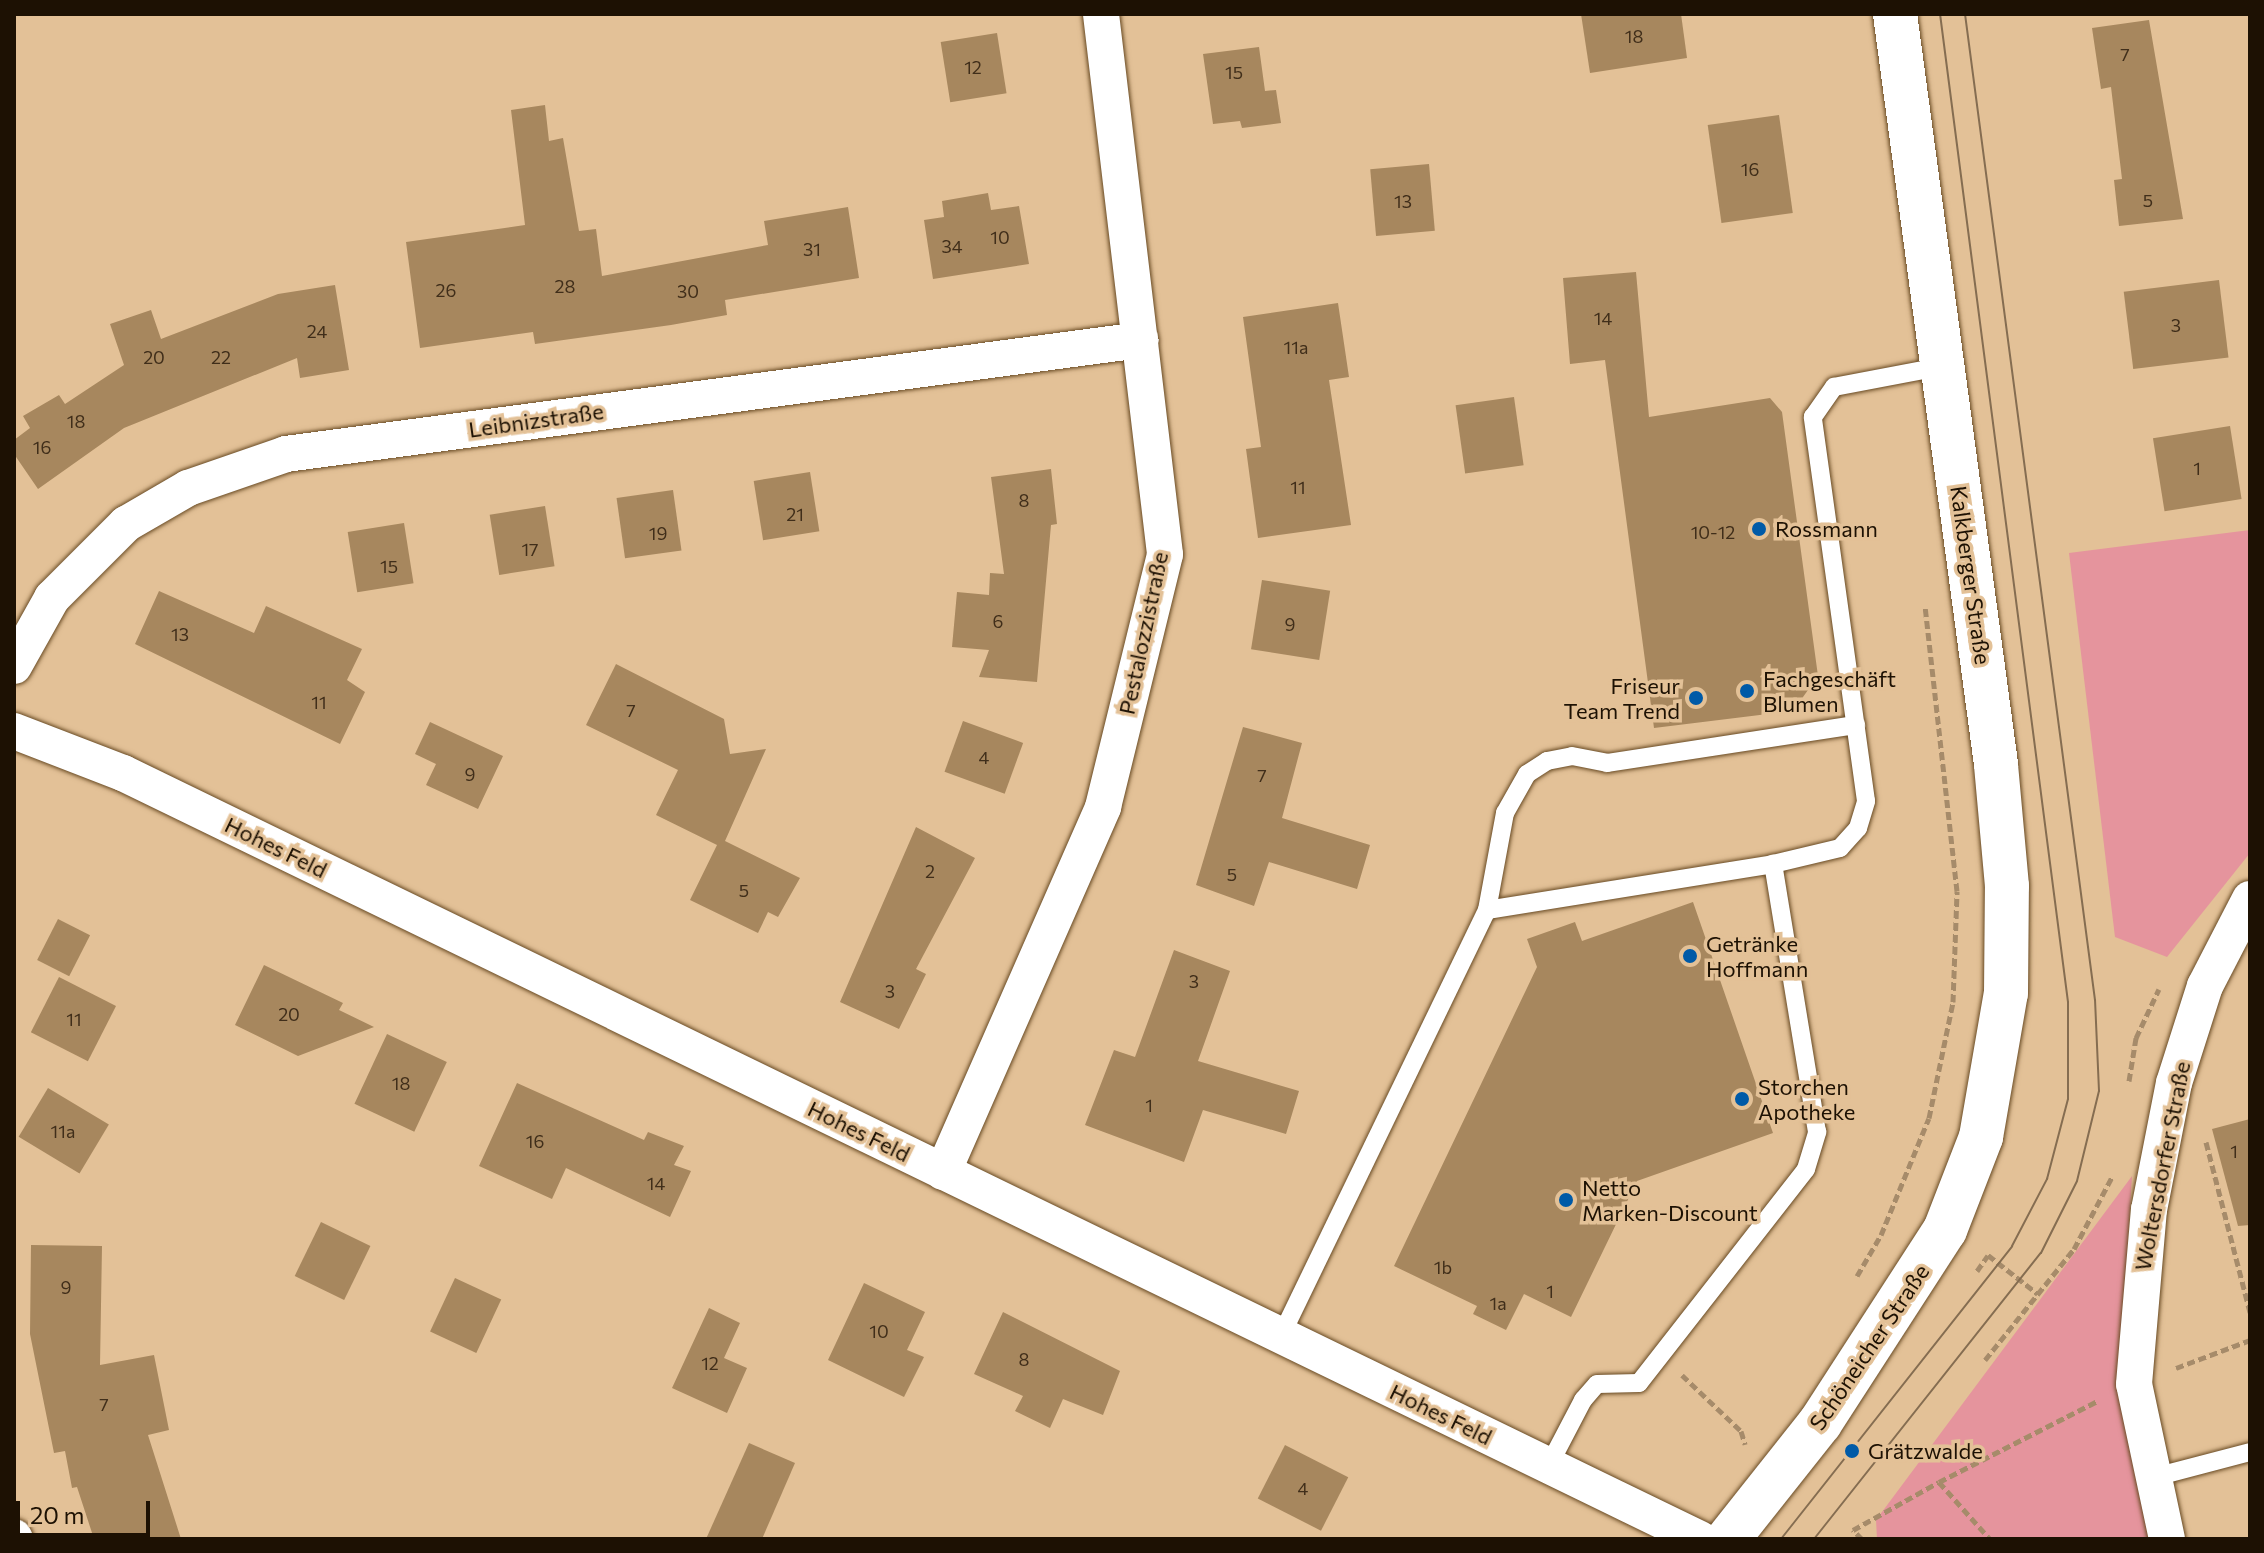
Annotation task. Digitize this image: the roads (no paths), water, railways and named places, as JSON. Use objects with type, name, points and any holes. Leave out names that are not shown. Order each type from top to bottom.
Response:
[{"type":"main road","name":"Kalkberger Straße","points":[[1895,14],[1944,366],[2007,886],[2006,993],[1981,1137]]},
{"type":"main road","name":"Schöneicher Straße","points":[[1728,1539],[1820,1423],[1917,1277],[1945,1230],[1981,1137]]},
{"type":"street","name":"Pestalozzistraße","points":[[943,1172],[1103,807],[1165,554],[1101,14]]},
{"type":"street","name":"Leibnizstraße","points":[[14,666],[52,598],[126,524],[188,488],[286,454],[1140,340]]},
{"type":"street","name":"Hohes Feld","points":[[14,731],[123,773],[1700,1539]]},
{"type":"street","name":"Woltersdorfer Straße","points":[[2167,1539],[2151,1478],[2134,1384],[2149,1210],[2174,1083],[2205,986],[2250,899]]},
{"type":"lane","points":[[1487,910],[1773,864],[1840,848],[1858,828],[1866,801],[1813,417],[1834,387],[1944,366]]},
{"type":"lane","points":[[1281,1336],[1487,910],[1505,813],[1527,774],[1547,761],[1572,756],[1607,763],[1856,725]]},
{"type":"lane","points":[[1548,1467],[1583,1400],[1597,1384],[1639,1383],[1806,1169],[1817,1132],[1773,864]]},
{"type":"lane","points":[[2151,1478],[2250,1452]]},
{"type":"tram line","points":[[1781,1539],[2012,1246],[2047,1179],[2068,1099],[2068,1002],[1940,14]]},
{"type":"tram line","points":[[1814,1539],[2041,1253],[2077,1181],[2099,1091],[2095,1000],[1965,14]]},
{"type":"place","name":"Rossmann","points":[[1759,529]]},
{"type":"place","name":"Fachgeschäft Blumen","points":[[1747,691]]},
{"type":"place","name":"Friseur Team Trend","points":[[1696,698]]},
{"type":"place","name":"Getränke Hoffmann","points":[[1690,956]]},
{"type":"place","name":"Storchen Apotheke","points":[[1742,1099]]},
{"type":"place","name":"Netto Marken-Discount","points":[[1566,1200]]},
{"type":"place","name":"Grätzwalde","points":[[1852,1451]]}]
